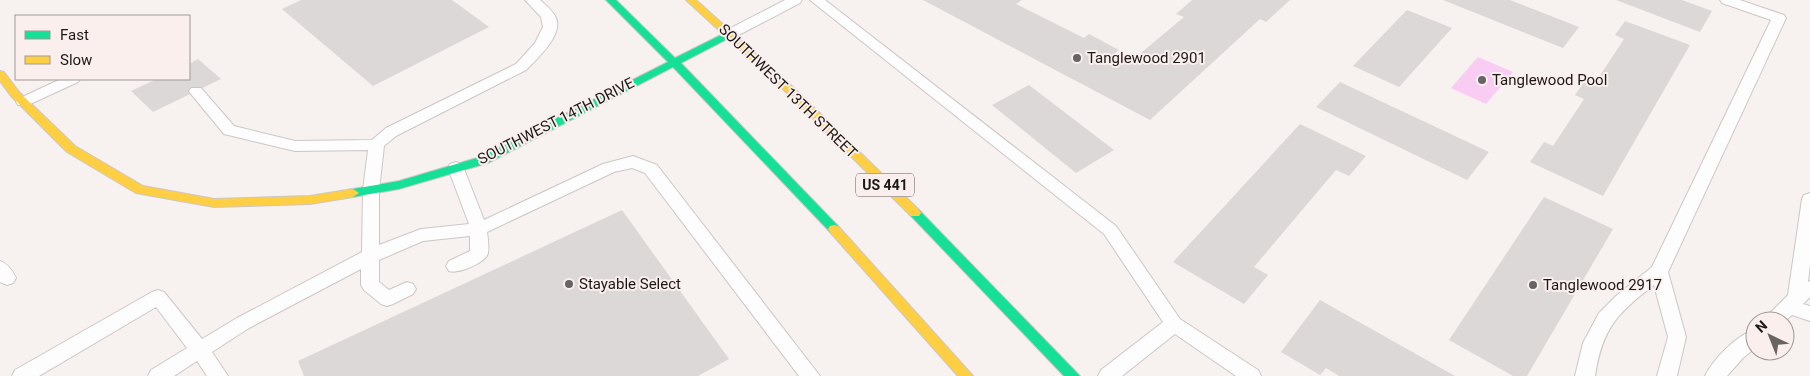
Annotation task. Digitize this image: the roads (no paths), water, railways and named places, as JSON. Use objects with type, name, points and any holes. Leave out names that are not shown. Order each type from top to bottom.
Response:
[{"type":"main road","points":[[611,0],[674,61],[802,194],[966,376]]},
{"type":"main road","name":"SOUTHWEST 13TH STREET","points":[[691,0],[730,34],[842,142],[1073,376]]},
{"type":"main road","name":"SOUTHWEST 14TH DRIVE","points":[[0,74],[24,102],[71,149],[140,190],[214,203],[310,200],[399,186],[484,160],[730,34]]},
{"type":"lane","points":[[407,289],[387,299],[370,285],[371,190],[376,145],[381,138],[391,132],[521,66],[534,55],[549,30],[550,23],[548,15],[532,0]]},
{"type":"lane","points":[[730,34],[795,0]]},
{"type":"lane","points":[[817,0],[1110,230],[1174,324],[1251,376]]},
{"type":"lane","points":[[1585,376],[1594,336],[1615,308],[1630,293],[1659,272],[1778,18],[1726,0]]},
{"type":"lane","points":[[24,102],[71,80]]},
{"type":"lane","points":[[196,92],[229,130],[295,146],[376,145]]},
{"type":"lane","points":[[158,376],[243,323],[370,256],[421,235],[479,229],[609,168],[633,162],[651,170],[810,376]]},
{"type":"lane","points":[[455,266],[479,254],[479,229],[456,168]]},
{"type":"lane","points":[[1810,199],[1799,297],[1810,314]]},
{"type":"lane","points":[[1659,272],[1677,337],[1667,376]]},
{"type":"lane","points":[[22,376],[158,297],[218,376]]},
{"type":"lane","points":[[1784,311],[1799,297]]},
{"type":"lane","points":[[1108,376],[1174,324]]},
{"type":"lane","points":[[1715,376],[1736,352],[1745,345]]},
{"type":"place","name":"Tanglewood 2901","points":[[1077,58]]},
{"type":"place","name":"Tanglewood Pool","points":[[1482,80]]},
{"type":"place","name":"Stayable Select","points":[[569,284]]},
{"type":"place","name":"Tanglewood 2917","points":[[1533,285]]}]
